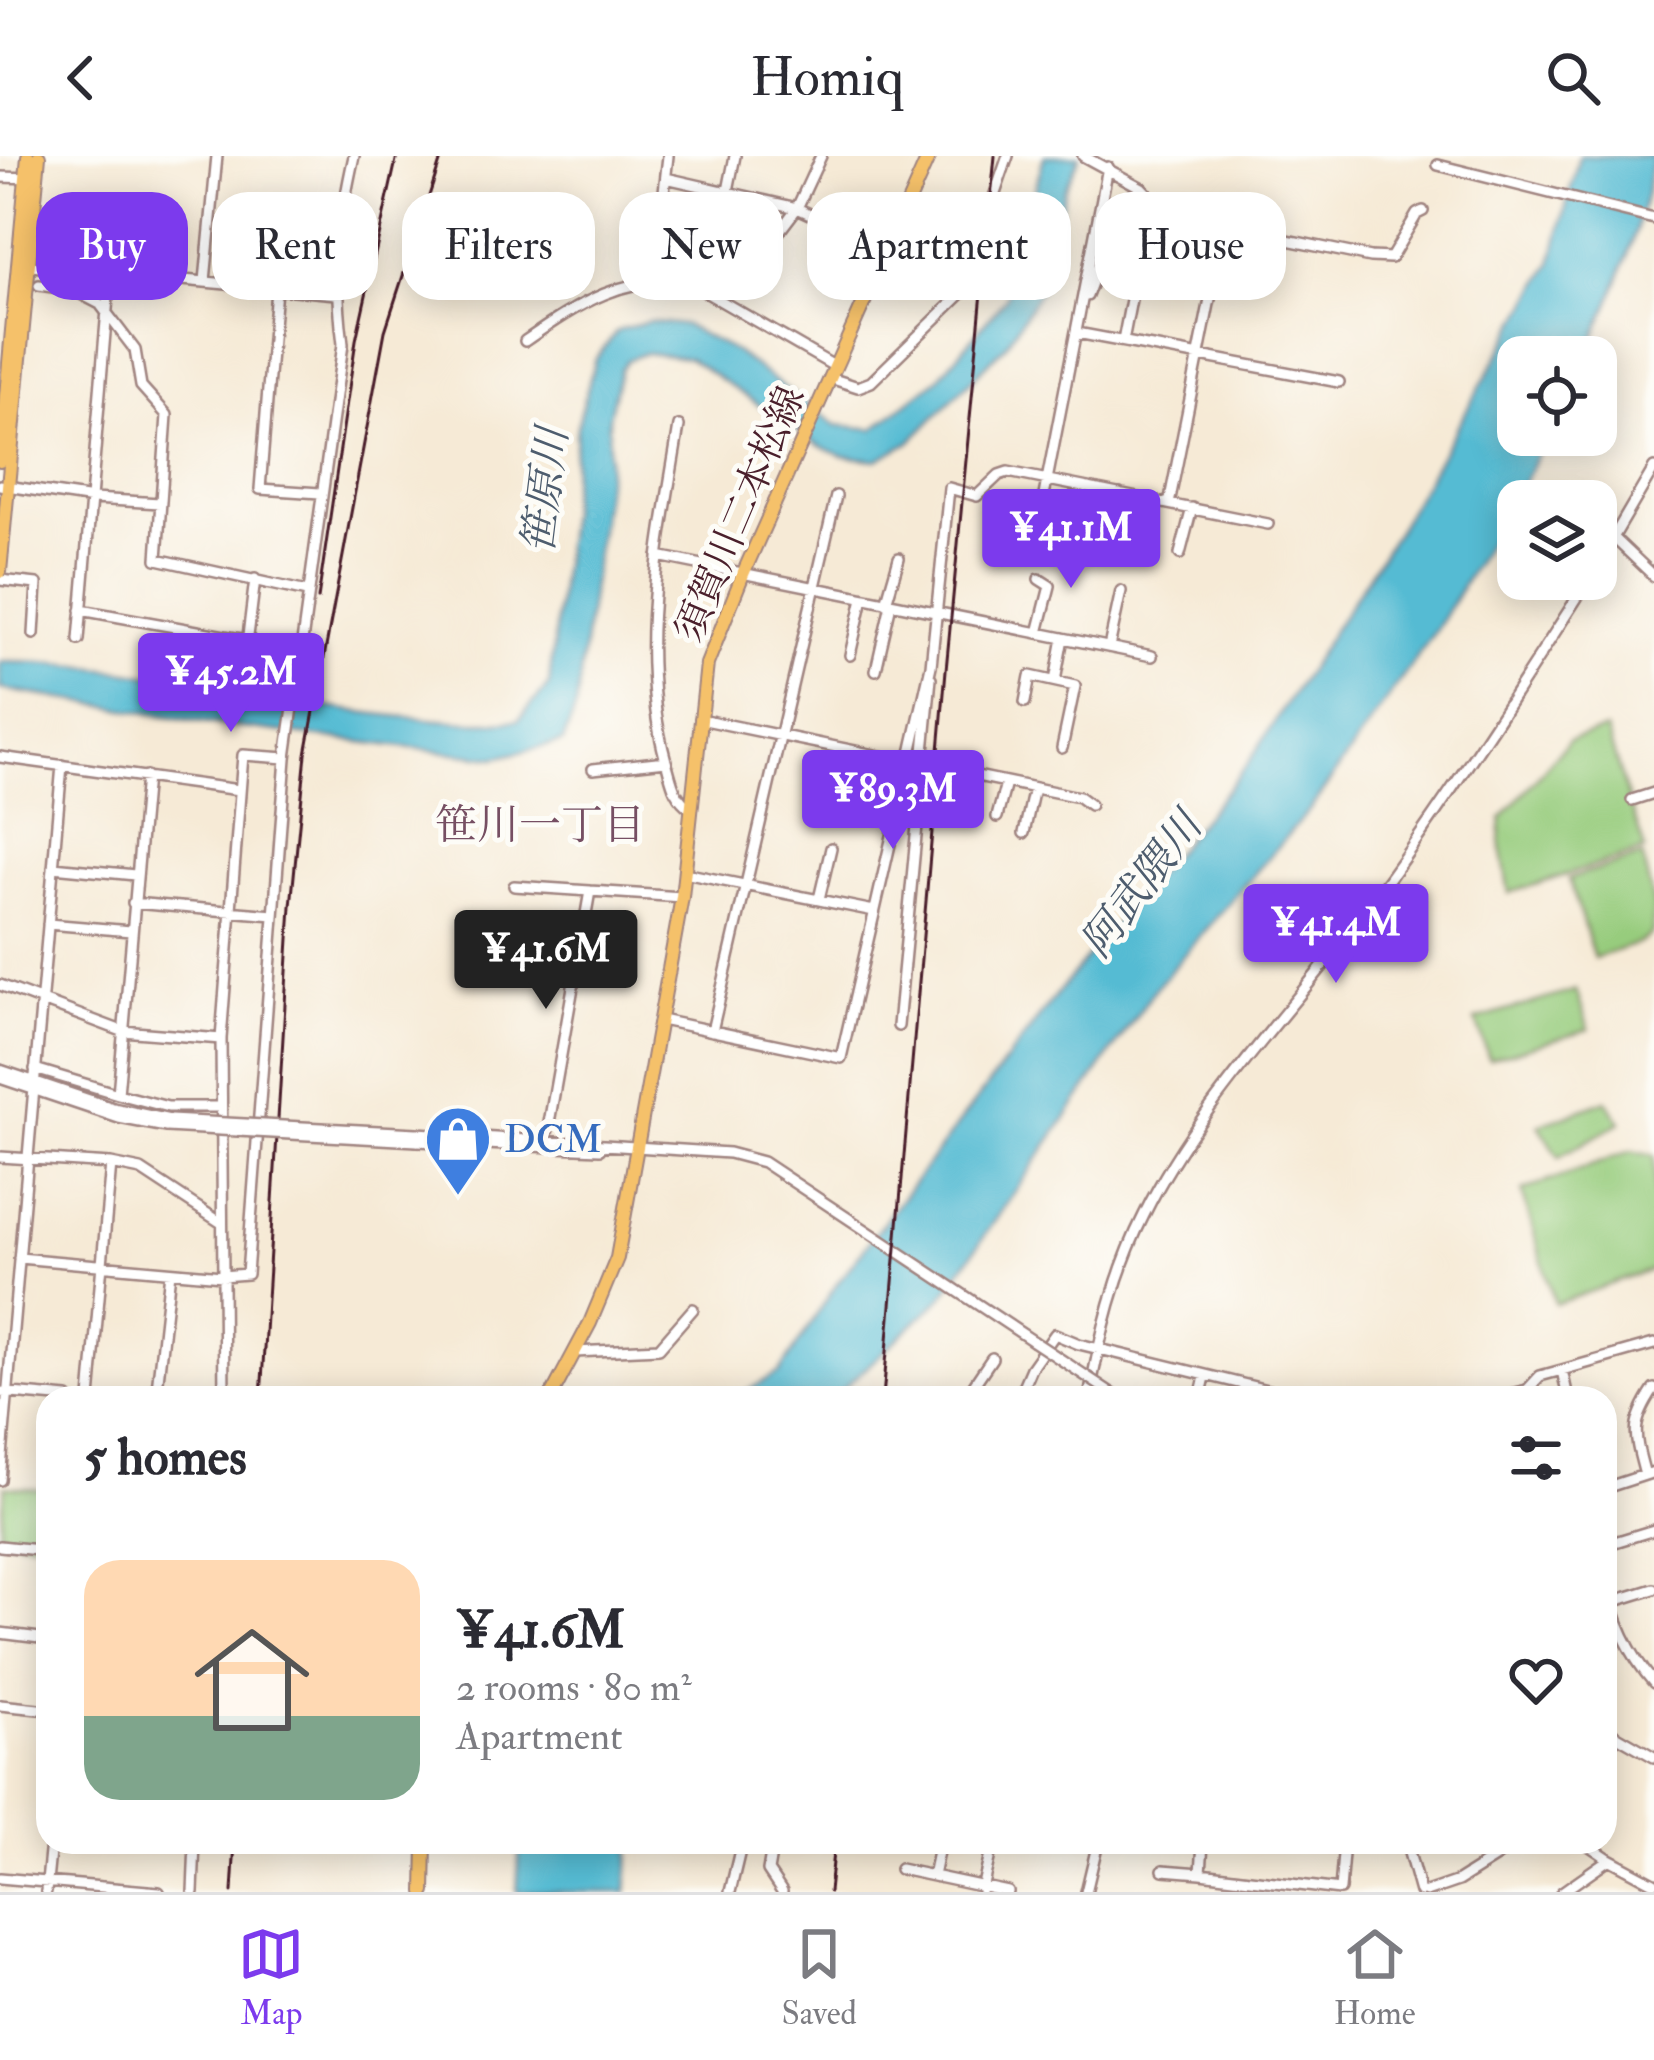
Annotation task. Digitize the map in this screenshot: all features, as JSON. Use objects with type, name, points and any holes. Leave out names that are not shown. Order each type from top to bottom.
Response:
[{"type":"main road","points":[[0,576],[4,487],[30,266],[28,156]]},
{"type":"main road","points":[[0,461],[7,299],[39,156]]},
{"type":"main road","name":"須賀川二本松線","points":[[912,192],[928,156]]},
{"type":"main road","name":"須賀川二本松線","points":[[557,1386],[616,1258],[682,897],[707,664],[864,300]]},
{"type":"main road","points":[[424,1892],[425,1854]]},
{"type":"street","points":[[205,281],[217,156]]},
{"type":"street","points":[[346,192],[356,156]]},
{"type":"street","points":[[668,156],[656,272],[696,277],[734,291],[797,208],[821,156]]},
{"type":"street","points":[[728,191],[735,156]]},
{"type":"street","points":[[525,341],[587,298],[622,286],[680,282],[695,286],[831,376],[858,387],[871,382],[960,295],[1008,156]]},
{"type":"street","points":[[1083,156],[1146,192]]},
{"type":"street","points":[[1438,165],[1654,220]]},
{"type":"street","points":[[1040,516],[1106,166]]},
{"type":"street","points":[[0,177],[32,178]]},
{"type":"street","points":[[666,178],[807,213]]},
{"type":"street","points":[[1286,240],[1391,259],[1423,211]]},
{"type":"street","points":[[30,266],[36,267]]},
{"type":"street","points":[[1082,299],[1095,276]]},
{"type":"street","points":[[188,280],[212,282]]},
{"type":"street","points":[[92,300],[135,350],[141,386],[167,415],[157,559],[307,592]]},
{"type":"street","points":[[79,640],[108,300]]},
{"type":"street","points":[[275,300],[260,489],[320,493]]},
{"type":"street","points":[[19,1258],[222,1276],[247,1274],[286,755],[343,344],[337,300]]},
{"type":"street","points":[[1123,341],[1131,300]]},
{"type":"street","points":[[1169,504],[1210,300]]},
{"type":"street","points":[[1077,333],[1340,382]]},
{"type":"street","points":[[679,426],[649,647],[653,701],[666,760],[676,797],[692,809]]},
{"type":"street","points":[[1617,533],[1654,467]]},
{"type":"street","points":[[662,1020],[841,1058],[929,673],[949,488],[977,496],[998,475],[1008,472],[1268,524]]},
{"type":"street","points":[[4,487],[160,503]]},
{"type":"street","points":[[1104,554],[1120,494]]},
{"type":"street","points":[[712,1031],[836,496]]},
{"type":"street","points":[[1180,554],[1192,508]]},
{"type":"street","points":[[1617,541],[1654,576]]},
{"type":"street","points":[[658,556],[1153,656]]},
{"type":"street","points":[[876,670],[899,558]]},
{"type":"street","points":[[0,576],[38,584],[34,634]]},
{"type":"street","points":[[244,669],[255,579]]},
{"type":"street","points":[[1038,633],[1050,586],[1039,579]]},
{"type":"street","points":[[1108,647],[1121,592]]},
{"type":"street","points":[[850,655],[863,598]]},
{"type":"street","points":[[1091,1386],[1116,1285],[1142,1217],[1193,1130],[1364,914],[1574,600]]},
{"type":"street","points":[[81,610],[247,640]]},
{"type":"street","points":[[1054,681],[1063,638]]},
{"type":"street","points":[[898,1026],[933,687],[929,673]]},
{"type":"street","points":[[1025,702],[1030,676],[1075,686],[1062,748]]},
{"type":"street","points":[[700,719],[1078,797],[1090,805]]},
{"type":"street","points":[[224,1386],[221,1039],[239,790],[243,755],[286,755]]},
{"type":"street","points":[[0,758],[239,790]]},
{"type":"street","points":[[593,769],[666,760]]},
{"type":"street","points":[[0,1480],[4,1392],[62,765]]},
{"type":"street","points":[[118,1094],[146,776]]},
{"type":"street","points":[[997,817],[1006,783]]},
{"type":"street","points":[[1024,833],[1034,788]]},
{"type":"street","points":[[1632,800],[1654,793]]},
{"type":"street","points":[[819,899],[831,848]]},
{"type":"street","points":[[53,867],[136,874]]},
{"type":"street","points":[[684,873],[874,911]]},
{"type":"street","points":[[514,886],[682,897]]},
{"type":"street","points":[[546,1140],[590,891]]},
{"type":"street","points":[[133,903],[274,915]]},
{"type":"street","points":[[48,924],[130,932]]},
{"type":"street","points":[[0,985],[122,1031],[221,1039]]},
{"type":"street","points":[[35,1069],[168,1107],[220,1107]]},
{"type":"street","points":[[0,1074],[119,1118],[579,1150],[636,1148]]},
{"type":"street","points":[[417,1137],[546,1140],[729,1153],[777,1168],[1101,1386]]},
{"type":"street","points":[[0,1157],[141,1170],[220,1222]]},
{"type":"street","points":[[92,1386],[111,1165]]},
{"type":"street","points":[[157,1386],[170,1272]]},
{"type":"street","points":[[575,1352],[659,1348],[693,1309]]},
{"type":"street","points":[[1023,1386],[1054,1334],[1203,1372],[1203,1386]]},
{"type":"street","points":[[1531,1386],[1540,1376],[1654,1344]]},
{"type":"street","points":[[973,1386],[992,1358]]},
{"type":"street","points":[[1562,1370],[1565,1386]]},
{"type":"street","points":[[1205,1377],[1246,1386]]},
{"type":"street","points":[[1617,1483],[1649,1473],[1636,1442],[1636,1415],[1654,1389]]},
{"type":"street","points":[[4,1392],[36,1395]]},
{"type":"street","points":[[1617,1542],[1654,1531]]},
{"type":"street","points":[[0,1546],[36,1550]]},
{"type":"street","points":[[1617,1600],[1654,1589]]},
{"type":"street","points":[[1617,1623],[1654,1683]]},
{"type":"street","points":[[0,1633],[36,1638]]},
{"type":"street","points":[[0,1706],[36,1709]]},
{"type":"street","points":[[1617,1737],[1654,1757]]},
{"type":"street","points":[[47,1887],[50,1854]]},
{"type":"street","points":[[193,1892],[195,1854]]},
{"type":"street","points":[[730,1892],[739,1854]]},
{"type":"street","points":[[771,1854],[769,1871],[782,1892]]},
{"type":"street","points":[[933,1876],[938,1854]]},
{"type":"street","points":[[982,1889],[990,1854]]},
{"type":"street","points":[[1086,1892],[1095,1854]]},
{"type":"street","points":[[1201,1873],[1203,1854]]},
{"type":"street","points":[[1163,1870],[1340,1890],[1343,1854]]},
{"type":"street","points":[[1410,1854],[1423,1892],[1458,1881],[1501,1854]]},
{"type":"street","points":[[1602,1854],[1654,1882]]},
{"type":"street","points":[[1562,1892],[1609,1859]]},
{"type":"street","points":[[900,1869],[1008,1892]]},
{"type":"street","points":[[0,1878],[47,1887],[159,1892]]},
{"type":"green space","points":[[1606,730],[1645,850],[1509,893],[1500,841],[1502,818],[1569,740]]},
{"type":"green space","points":[[1642,856],[1654,907],[1652,933],[1640,943],[1594,958],[1569,879]]},
{"type":"green space","points":[[1576,990],[1589,1029],[1489,1059],[1476,1020]]},
{"type":"green space","points":[[1606,1100],[1621,1122],[1559,1157],[1539,1125]]},
{"type":"green space","points":[[1631,1151],[1654,1156],[1654,1269],[1555,1304],[1522,1191]]},
{"type":"green space","points":[[5,1486],[36,1489],[36,1542],[0,1538]]},
{"type":"water","points":[[1044,156],[1080,156],[1064,192],[1034,192]]},
{"type":"water","points":[[1579,156],[1653,156],[1635,232],[1594,336],[1510,336],[1552,263]]},
{"type":"water","points":[[1004,300],[1034,300],[1005,346],[910,442],[877,460],[842,456],[820,446],[689,358],[645,353],[627,360],[620,369],[609,417],[608,465],[576,707],[563,742],[495,758],[236,727],[0,689],[0,662],[53,664],[366,713],[468,722],[518,720],[549,685],[577,427],[595,360],[617,331],[649,321],[684,325],[735,352],[836,425],[874,429],[939,378]]},
{"type":"water","points":[[1497,358],[1497,456],[1537,456],[1525,480],[1497,480],[1497,528],[1435,631],[1311,808],[1155,989],[941,1299],[846,1386],[756,1386],[780,1372],[836,1285],[1060,990],[1247,765],[1395,534]]},
{"type":"water","points":[[519,1854],[630,1854],[627,1892],[517,1892]]},
{"type":"railway","points":[[318,599],[356,340],[397,156]]},
{"type":"railway","points":[[262,1386],[291,906],[306,754],[385,331],[442,156]]},
{"type":"railway","points":[[884,1386],[995,156]]},
{"type":"railway","points":[[232,1892],[234,1854]]},
{"type":"railway","points":[[829,1892],[833,1854]]},
{"type":"place","name":"DCM","points":[[458,1198]]},
{"type":"district","name":"笹川一丁目","points":[[540,826]]},
{"type":"water label","name":"笹原川","points":[[546,491]]},
{"type":"water label","name":"阿武隈川","points":[[1142,885]]}]
